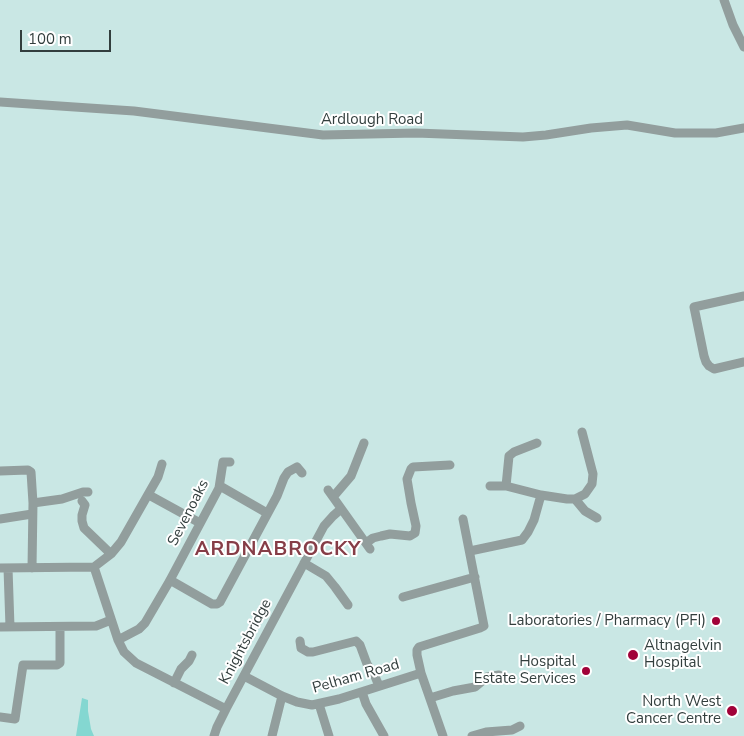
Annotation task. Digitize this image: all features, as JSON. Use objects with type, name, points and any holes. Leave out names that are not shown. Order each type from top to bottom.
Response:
[{"type":"street","points":[[724,0],[733,25],[744,47]]},
{"type":"street","name":"Ardlough Road","points":[[0,102],[134,111],[323,135],[416,133],[523,137],[627,125],[675,133],[716,132],[744,128]]},
{"type":"street","points":[[744,296],[694,307],[704,356],[709,366],[714,369],[744,362]]},
{"type":"street","points":[[490,486],[506,486],[541,495],[575,499],[585,494],[592,484],[593,474],[582,432]]},
{"type":"street","points":[[364,441],[351,476],[331,494],[368,546],[373,538],[390,534],[410,536],[414,533],[416,526],[410,503],[407,479],[413,467],[450,465]]},
{"type":"street","points":[[506,486],[510,456],[514,452],[537,443]]},
{"type":"street","name":"Sevenoaks","points":[[118,640],[139,629],[145,623],[220,486],[223,462],[230,462]]},
{"type":"street","points":[[10,627],[4,568],[94,567],[111,554],[121,542],[149,495],[162,464]]},
{"type":"street","points":[[170,580],[212,604],[220,602],[277,496],[284,478],[288,472],[297,467],[302,473]]},
{"type":"street","points":[[0,471],[28,470],[31,472],[32,568]]},
{"type":"street","points":[[220,486],[268,513]]},
{"type":"street","points":[[32,503],[62,499],[88,492]]},
{"type":"street","points":[[149,495],[200,523]]},
{"type":"street","points":[[470,551],[522,540],[534,520],[541,495]]},
{"type":"street","points":[[575,499],[585,511],[597,518]]},
{"type":"street","points":[[82,501],[85,506],[82,515],[84,528],[111,554]]},
{"type":"street","name":"Knightsbridge","points":[[214,736],[226,708],[304,563],[327,522],[341,509]]},
{"type":"street","points":[[0,518],[32,514]]},
{"type":"street","name":"Pelham Road","points":[[443,736],[421,673],[417,650],[419,647],[484,626],[463,519]]},
{"type":"street","points":[[304,563],[326,576],[344,603]]},
{"type":"street","points":[[94,567],[118,640],[124,652],[136,663],[226,708]]},
{"type":"street","points":[[403,598],[475,577]]},
{"type":"street","points":[[0,627],[96,626],[111,620]]},
{"type":"street","points":[[0,717],[15,719],[23,665],[57,665],[60,663],[60,627]]},
{"type":"street","points":[[300,641],[301,648],[308,652],[313,652],[356,641],[360,645],[367,664],[379,686]]},
{"type":"street","points":[[174,683],[181,669],[192,655]]},
{"type":"street","name":"Pelham Road","points":[[244,676],[282,696],[312,705],[362,692],[421,673]]},
{"type":"street","points":[[430,698],[475,687],[487,678],[499,675]]},
{"type":"street","points":[[362,692],[366,704],[384,736]]},
{"type":"street","points":[[272,736],[282,696]]},
{"type":"street","points":[[319,704],[329,736]]},
{"type":"street","points":[[472,736],[486,732],[512,730],[520,726]]},
{"type":"shaded area","points":[[82,698],[88,700],[91,729],[94,736],[76,736]]},
{"type":"place","name":"Laboratories / Pharmacy (PFI)","points":[[716,621]]},
{"type":"place","name":"Altnagelvin Hospital","points":[[633,655]]},
{"type":"place","name":"Hospital Estate Services","points":[[586,671]]},
{"type":"place","name":"North West Cancer Centre","points":[[732,711]]},
{"type":"district","name":"ARDNABROCKY","points":[[278,550]]}]
